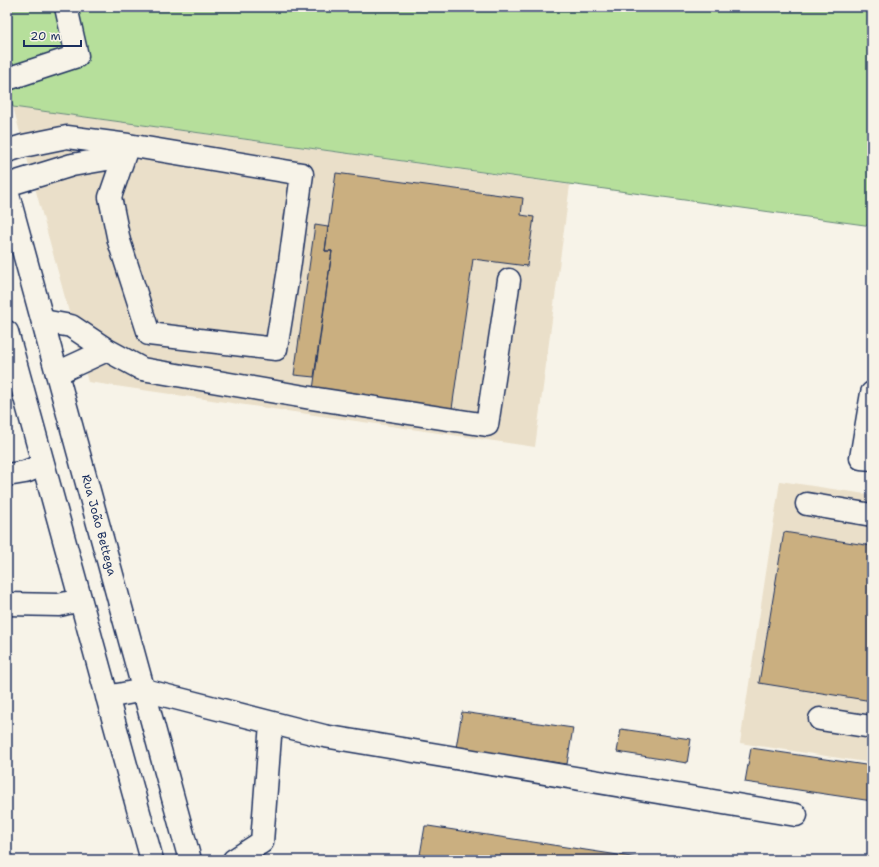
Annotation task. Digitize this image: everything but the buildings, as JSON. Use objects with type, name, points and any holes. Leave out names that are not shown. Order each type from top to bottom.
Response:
[{"type":"main road","points":[[7,79],[77,56],[66,7]]},
{"type":"main road","points":[[7,152],[23,146],[68,137],[128,145],[302,174],[276,349],[149,334],[119,241],[110,197],[128,145]]},
{"type":"main road","points":[[7,184],[72,166],[107,159],[128,145]]},
{"type":"main road","name":"Rua João Bettega","points":[[7,191],[190,860]]},
{"type":"main road","points":[[43,321],[71,326],[106,350],[142,369],[311,398],[486,425],[509,280]]},
{"type":"main road","points":[[7,332],[14,380],[43,465],[152,860]]},
{"type":"main road","points":[[57,373],[106,350]]},
{"type":"main road","points":[[872,393],[861,458],[872,459]]},
{"type":"main road","points":[[7,475],[25,472],[43,465]]},
{"type":"main road","points":[[807,504],[872,515]]},
{"type":"main road","points":[[7,604],[59,605],[80,600]]},
{"type":"main road","points":[[107,697],[144,690],[324,736],[796,815]]},
{"type":"main road","points":[[820,719],[872,727]]},
{"type":"main road","points":[[234,860],[262,842],[270,723]]},
{"type":"shaded area","points":[[13,107],[570,185],[535,447],[88,382]]},
{"type":"shaded area","points":[[780,481],[872,495],[872,763],[740,743]]},
{"type":"green space","points":[[7,7],[872,7],[872,226],[13,107],[7,87]]}]
